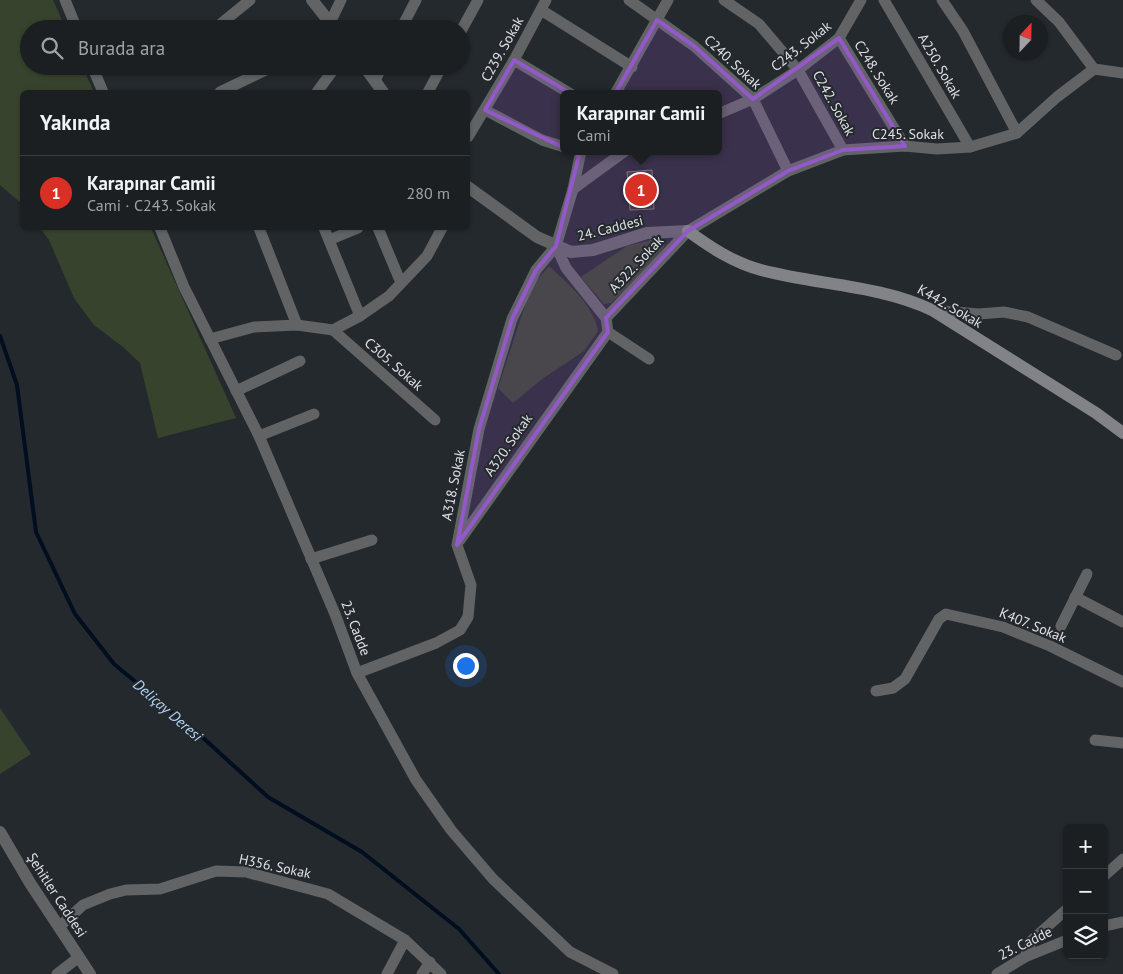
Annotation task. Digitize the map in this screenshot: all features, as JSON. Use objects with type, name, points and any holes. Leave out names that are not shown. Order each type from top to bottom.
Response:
[{"type":"main road","name":"K442. Sokak","points":[[688,231],[716,252],[760,270],[906,298],[932,310],[1096,413],[1123,433]]},
{"type":"street","points":[[64,0],[73,20]]},
{"type":"street","points":[[225,20],[250,0]]},
{"type":"street","points":[[312,0],[328,20]]},
{"type":"street","points":[[335,20],[341,0]]},
{"type":"street","points":[[406,20],[416,0]]},
{"type":"street","points":[[467,20],[478,0]]},
{"type":"street","name":"C240. Sokak","points":[[629,0],[694,46],[753,99],[788,171]]},
{"type":"street","points":[[618,90],[668,0]]},
{"type":"street","name":"C242. Sokak","points":[[724,0],[759,24],[798,70],[843,150]]},
{"type":"street","name":"C243. Sokak","points":[[722,112],[753,99],[798,70],[839,38],[861,0]]},
{"type":"street","name":"A250. Sokak","points":[[884,0],[970,147]]},
{"type":"street","points":[[942,0],[963,31],[1017,133]]},
{"type":"street","points":[[1036,0],[1059,22],[1094,69],[1123,73]]},
{"type":"street","points":[[543,5],[632,67]]},
{"type":"street","name":"C239. Sokak","points":[[470,134],[514,60],[543,5]]},
{"type":"street","name":"C248. Sokak","points":[[839,38],[905,146]]},
{"type":"street","points":[[514,60],[564,90]]},
{"type":"street","name":"C245. Sokak","points":[[688,231],[788,171],[843,150],[905,146],[937,149],[970,147],[1017,133],[1094,69]]},
{"type":"street","points":[[96,75],[102,90]]},
{"type":"street","points":[[224,90],[255,75]]},
{"type":"street","points":[[318,90],[329,75]]},
{"type":"street","points":[[371,75],[382,90]]},
{"type":"street","points":[[375,81],[378,75]]},
{"type":"street","points":[[429,90],[437,75]]},
{"type":"street","points":[[485,110],[542,140],[560,146]]},
{"type":"street","points":[[577,155],[573,190],[556,246],[566,268],[606,318],[608,332],[649,359]]},
{"type":"street","points":[[573,190],[621,155]]},
{"type":"street","name":"24. Caddesi","points":[[470,189],[517,224],[556,246],[572,252],[586,251],[647,233],[688,231]]},
{"type":"street","name":"23. Cadde","points":[[163,230],[184,287],[258,436],[357,673],[416,780],[451,830],[493,879],[570,952],[613,974]]},
{"type":"street","points":[[260,230],[297,325]]},
{"type":"street","points":[[325,230],[360,316]]},
{"type":"street","points":[[329,240],[353,230]]},
{"type":"street","points":[[379,230],[401,283]]},
{"type":"street","points":[[210,339],[254,326],[297,325],[333,330],[360,316],[388,296],[427,256],[441,230]]},
{"type":"street","name":"A322. Sokak","points":[[606,318],[688,231]]},
{"type":"street","name":"A318. Sokak","points":[[357,673],[436,643],[460,630],[468,617],[471,585],[457,544],[479,429],[512,319],[536,270],[556,246]]},
{"type":"street","points":[[932,310],[979,314],[1004,312],[1028,317],[1116,355]]},
{"type":"street","name":"C305. Sokak","points":[[333,330],[435,420]]},
{"type":"street","name":"A320. Sokak","points":[[457,544],[584,363],[608,332]]},
{"type":"street","points":[[236,391],[300,361]]},
{"type":"street","points":[[258,436],[314,414]]},
{"type":"street","points":[[311,559],[372,540]]},
{"type":"street","points":[[1061,626],[1087,574]]},
{"type":"street","points":[[1075,597],[1123,622]]},
{"type":"street","name":"K407. Sokak","points":[[876,691],[893,688],[905,679],[939,620],[946,614],[1003,627],[1050,646],[1123,682]]},
{"type":"street","points":[[1095,740],[1123,743]]},
{"type":"street","name":"Şehitler Caddesi","points":[[0,832],[90,974]]},
{"type":"street","points":[[1108,872],[1123,859]]},
{"type":"street","name":"H356. Sokak","points":[[59,927],[83,905],[110,894],[126,890],[160,889],[216,871],[246,872],[328,894],[405,940],[441,974]]},
{"type":"street","points":[[1025,957],[1032,940],[1063,913]]},
{"type":"street","points":[[1108,925],[1123,922]]},
{"type":"street","points":[[387,974],[405,940]]},
{"type":"street","name":"23. Cadde","points":[[997,974],[1025,957],[1063,942]]},
{"type":"street","points":[[57,974],[79,957]]},
{"type":"street","points":[[422,974],[430,962]]},
{"type":"highlighted area","points":[[657,20],[694,46],[753,99],[839,38],[905,146],[843,150],[788,171],[688,231],[606,318],[608,332],[457,545],[479,429],[512,319],[536,270],[556,246],[579,155],[485,110],[514,60],[604,113]]},
{"type":"green space","points":[[0,0],[53,0],[62,20],[20,20],[20,75],[86,75],[93,90],[20,90],[20,202],[0,185]]},
{"type":"green space","points":[[42,230],[152,230],[236,418],[158,438],[140,363],[123,347],[94,325],[74,298],[49,240]]},
{"type":"green space","points":[[655,239],[665,245],[654,262],[611,303],[604,304],[581,277],[627,246]]},
{"type":"green space","points":[[549,266],[586,304],[596,321],[598,331],[584,351],[542,379],[513,403],[498,388],[531,287]]},
{"type":"green space","points":[[0,708],[31,754],[0,774]]},
{"type":"building","points":[[652,170],[654,209],[630,210],[627,172]]},
{"type":"waterway","name":"Deliçay Deresi","points":[[0,336],[17,385],[36,532],[75,614],[114,664],[201,736],[268,797],[362,852],[459,929],[499,974]]},
{"type":"place","name":"Karapınar Camii","points":[[641,190]]}]
